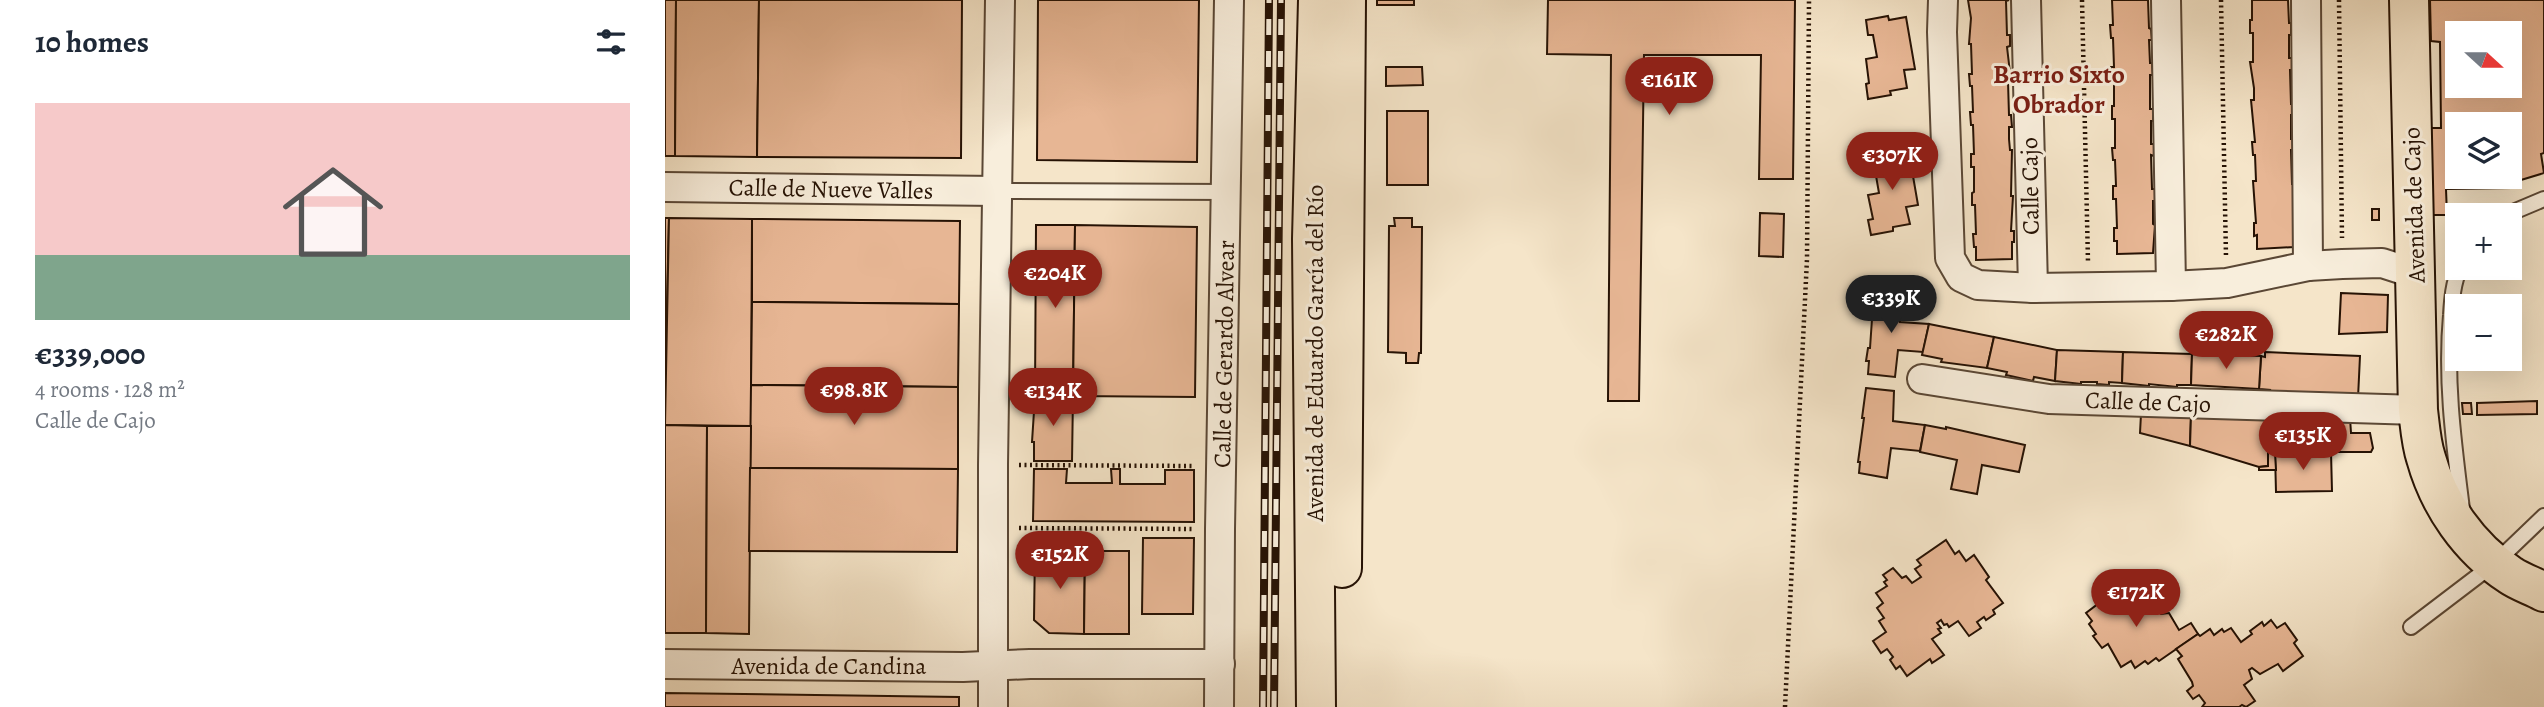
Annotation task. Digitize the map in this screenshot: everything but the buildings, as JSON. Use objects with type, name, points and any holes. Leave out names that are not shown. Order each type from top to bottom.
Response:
[{"type":"highway","name":"Avenida de Eduardo García del Río","points":[[1316,707],[1312,239],[1318,0]]},
{"type":"highway","name":"Avenida de Eduardo García del Río","points":[[1342,707],[1342,255],[1346,0]]},
{"type":"highway","name":"Avenida de Cajo","points":[[2409,0],[2418,410],[2425,455],[2434,486],[2445,507],[2465,534],[2494,563],[2512,576],[2544,592]]},
{"type":"street","points":[[993,707],[1000,0]]},
{"type":"street","name":"Calle de Gerardo Alvear","points":[[1219,707],[1229,0]]},
{"type":"street","points":[[1943,0],[1950,258],[1961,276],[1978,285],[2032,288],[2227,283],[2308,266],[2342,264],[2382,263],[2416,274]]},
{"type":"street","name":"Calle Cajo","points":[[2027,0],[2032,288]]},
{"type":"street","points":[[2166,0],[2171,286]]},
{"type":"street","points":[[2306,0],[2308,266]]},
{"type":"street","name":"Calle de Nueve Valles","points":[[665,187],[997,191]]},
{"type":"street","name":"Calle de Cajo","points":[[1922,379],[2049,399],[2418,410]]},
{"type":"street","name":"Avenida de Candina","points":[[665,664],[1220,664]]},
{"type":"lane","points":[[997,191],[1227,192]]},
{"type":"lane","points":[[2522,208],[2544,199]]},
{"type":"lane","points":[[2454,280],[2449,378],[2450,416],[2465,534]]},
{"type":"lane","points":[[2411,627],[2494,563],[2544,516]]},
{"type":"path","points":[[1785,707],[1807,259],[1809,0]]},
{"type":"path","points":[[2082,0],[2089,287]]},
{"type":"path","points":[[2221,0],[2227,283]]},
{"type":"path","points":[[2339,0],[2342,264]]},
{"type":"path","points":[[1034,465],[1201,466]]},
{"type":"path","points":[[993,528],[1201,529]]},
{"type":"railway","points":[[1263,707],[1269,0]]},
{"type":"railway","points":[[1274,707],[1281,0]]},
{"type":"district","name":"Barrio Sixto Obrador","points":[[2059,88]]}]
